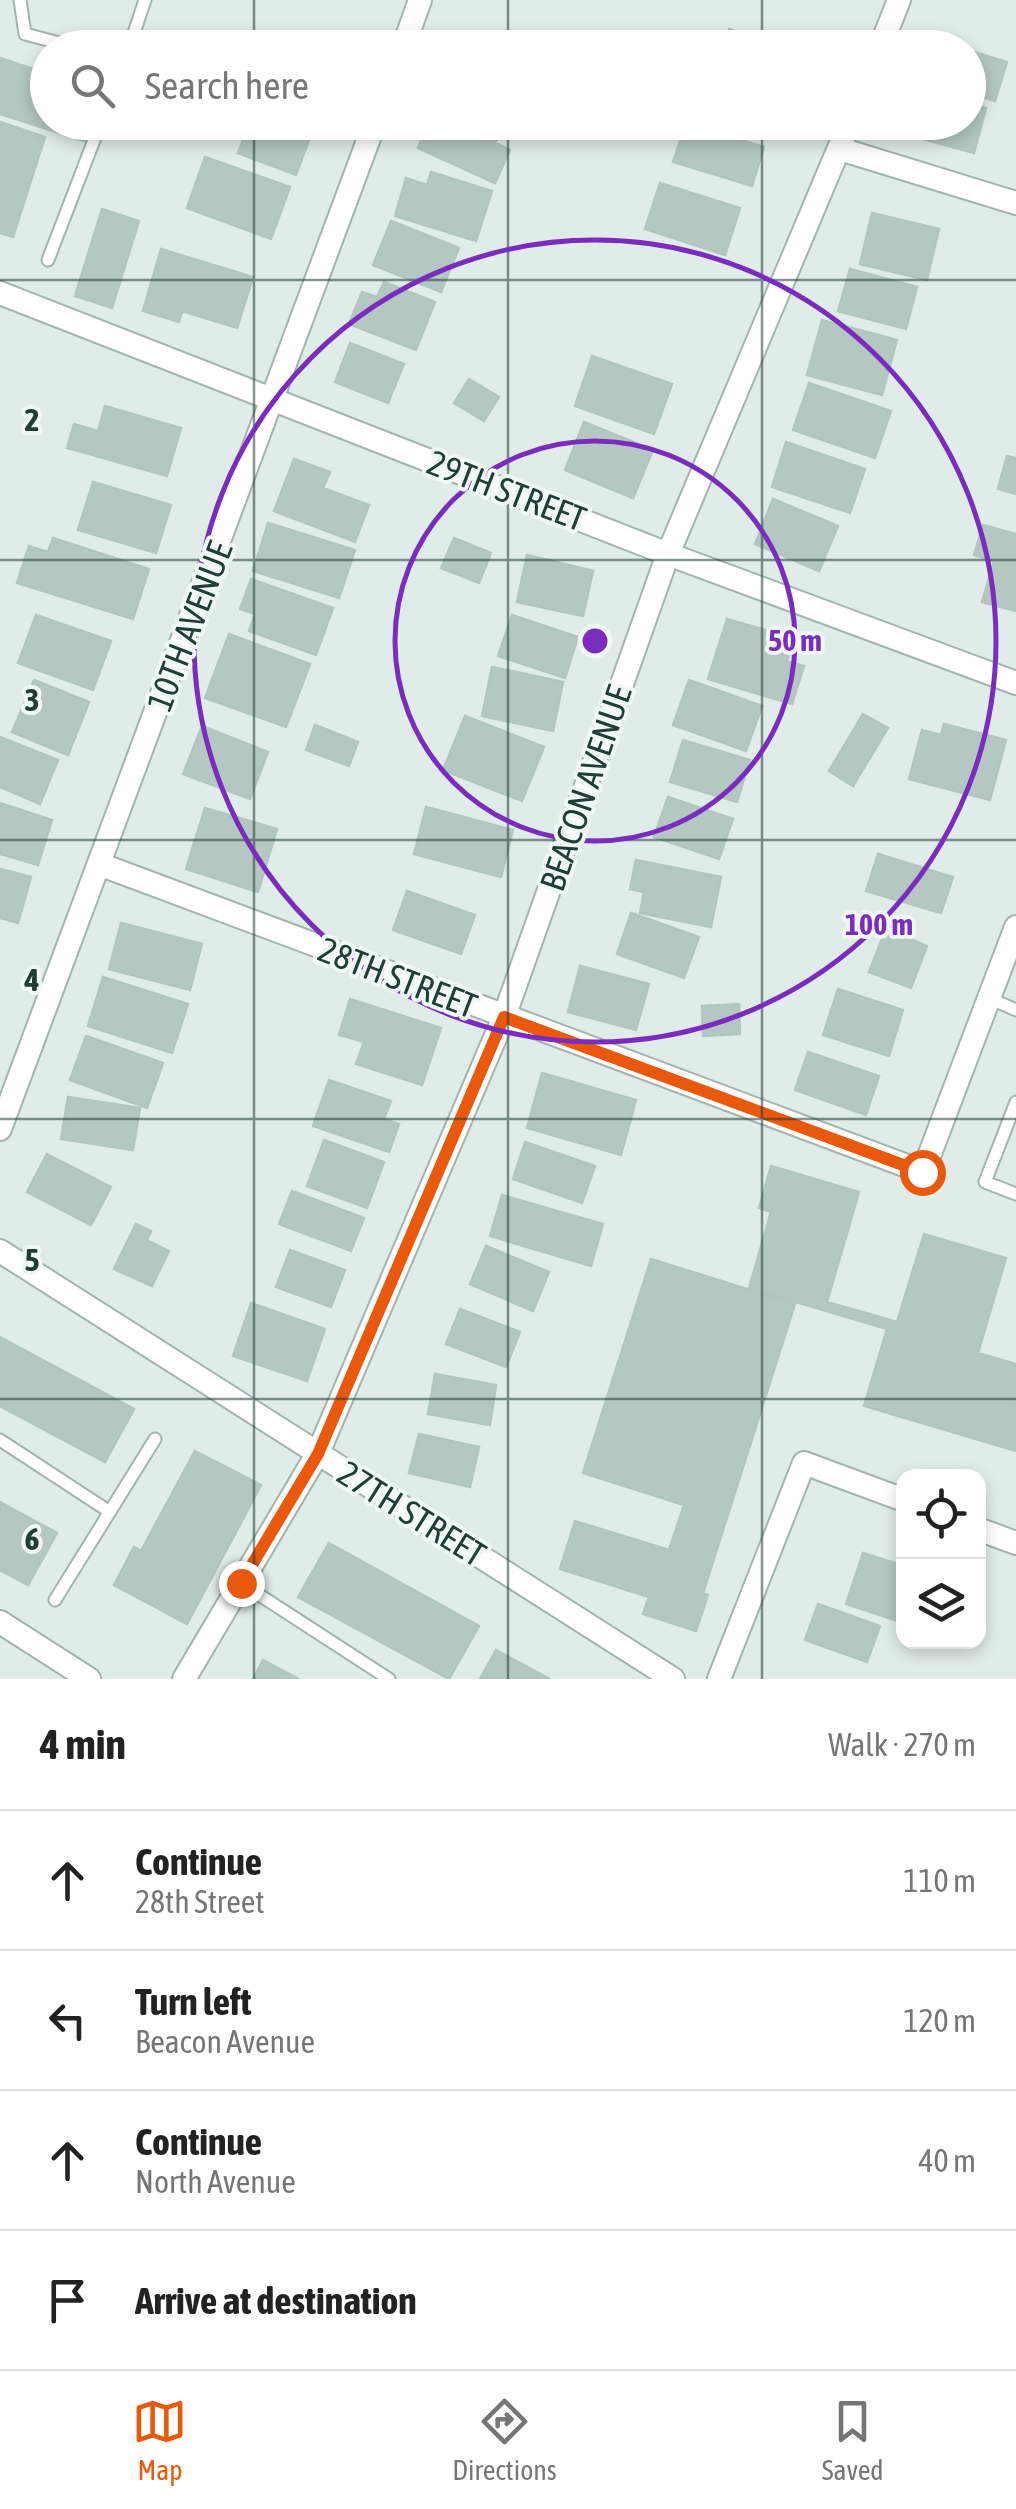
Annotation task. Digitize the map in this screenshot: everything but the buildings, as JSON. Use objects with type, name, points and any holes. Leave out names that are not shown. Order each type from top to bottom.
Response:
[{"type":"street","points":[[409,30],[420,0]]},
{"type":"street","points":[[887,30],[899,0]]},
{"type":"street","name":"10TH AVENUE","points":[[0,1128],[369,140]]},
{"type":"street","name":"BEACON AVENUE","points":[[184,1679],[318,1454],[504,1017],[668,554],[843,140]]},
{"type":"street","points":[[840,148],[1016,204]]},
{"type":"street","name":"29TH STREET","points":[[0,293],[668,554],[1016,683]]},
{"type":"street","name":"28TH STREET","points":[[99,864],[922,1172],[991,999]]},
{"type":"street","points":[[991,999],[1016,927]]},
{"type":"street","name":"27TH STREET","points":[[0,1251],[673,1679]]},
{"type":"street","points":[[719,1679],[804,1463],[896,1497]]},
{"type":"street","points":[[986,1532],[1016,1543]]},
{"type":"street","points":[[0,1622],[89,1679]]},
{"type":"lane","points":[[20,0],[25,34],[30,35]]},
{"type":"lane","points":[[135,30],[145,0]]},
{"type":"lane","points":[[48,260],[94,140]]},
{"type":"lane","points":[[991,999],[1016,1010]]},
{"type":"lane","points":[[1016,1102],[985,1182],[1016,1194]]},
{"type":"lane","points":[[55,1600],[156,1439]]},
{"type":"lane","points":[[0,1440],[110,1512]]},
{"type":"lane","points":[[241,1583],[389,1679]]},
{"type":"route","points":[[241,1583],[318,1454],[504,1017],[922,1172]]}]
